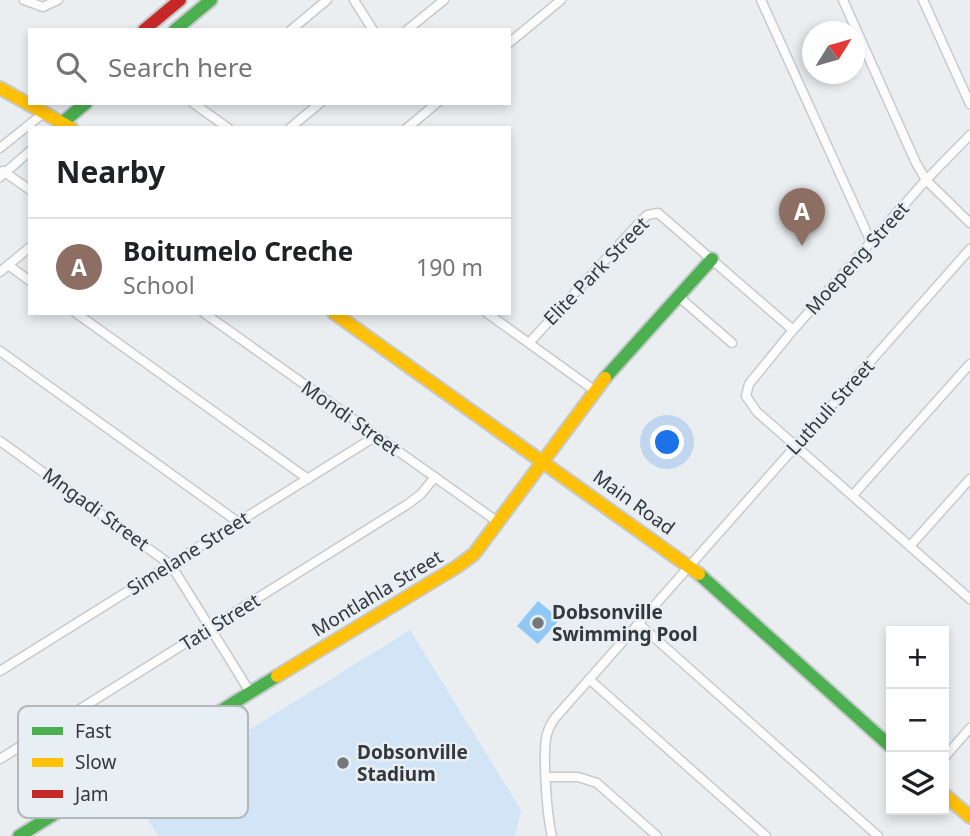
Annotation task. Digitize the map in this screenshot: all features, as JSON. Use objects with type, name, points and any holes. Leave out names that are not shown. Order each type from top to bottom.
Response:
[{"type":"street","points":[[24,0],[43,7],[58,0]]},
{"type":"street","points":[[146,28],[180,0]]},
{"type":"street","points":[[178,28],[211,0]]},
{"type":"street","points":[[293,28],[327,0]]},
{"type":"street","points":[[354,0],[372,28]]},
{"type":"street","points":[[409,28],[443,0]]},
{"type":"street","points":[[511,41],[561,0]]},
{"type":"street","points":[[761,0],[871,242]]},
{"type":"street","points":[[843,0],[916,163],[926,180],[970,223]]},
{"type":"street","points":[[923,0],[970,104]]},
{"type":"street","points":[[0,88],[28,103]]},
{"type":"street","points":[[32,105],[64,126],[84,105]]},
{"type":"street","points":[[0,148],[53,105]]},
{"type":"street","points":[[198,105],[225,126]]},
{"type":"street","points":[[292,126],[318,105]]},
{"type":"street","points":[[409,126],[425,107]]},
{"type":"street","name":"Moepeng Street","points":[[796,446],[748,402],[746,390],[749,384],[793,330],[926,180],[970,135]]},
{"type":"street","points":[[28,153],[2,173],[28,189]]},
{"type":"street","name":"Elite Park Street","points":[[529,343],[647,215],[653,213],[662,215],[793,330]]},
{"type":"street","points":[[0,272],[28,249]]},
{"type":"street","name":"Luthuli Street","points":[[552,836],[548,815],[545,750],[550,725],[970,249]]},
{"type":"street","name":"Montlahla Street","points":[[228,706],[474,554],[594,390],[712,259]]},
{"type":"street","points":[[8,265],[28,280]]},
{"type":"street","points":[[679,297],[732,343]]},
{"type":"street","points":[[79,315],[308,479]]},
{"type":"street","name":"Main Road","points":[[337,315],[689,565],[886,742]]},
{"type":"street","points":[[490,315],[594,390]]},
{"type":"street","name":"Mondi Street","points":[[215,316],[376,436],[498,522]]},
{"type":"street","points":[[0,351],[238,522]]},
{"type":"street","points":[[853,495],[970,364]]},
{"type":"street","name":"Simelane Street","points":[[0,671],[376,436]]},
{"type":"street","name":"Mngadi Street","points":[[0,441],[172,565],[250,692]]},
{"type":"street","points":[[796,446],[970,599]]},
{"type":"street","name":"Tati Street","points":[[85,706],[408,504],[421,494],[435,477]]},
{"type":"street","points":[[910,546],[970,479]]},
{"type":"street","points":[[961,489],[970,496]]},
{"type":"street","points":[[639,624],[878,836]]},
{"type":"street","points":[[589,679],[766,836]]},
{"type":"street","points":[[949,752],[970,728]]},
{"type":"street","name":"Tati Street","points":[[0,759],[18,748]]},
{"type":"street","points":[[547,777],[578,777],[597,783],[657,836]]},
{"type":"street","points":[[949,798],[970,817]]},
{"type":"street","name":"Montlahla Street","points":[[19,836],[48,818]]},
{"type":"shaded area","name":"Dobsonville Stadium","points":[[410,630],[521,810],[515,836],[158,836],[147,818],[248,818],[248,731]]},
{"type":"water","name":"Dobsonville Swimming Pool","points":[[538,601],[560,619],[538,644],[517,626]]},
{"type":"traffic: fast","points":[[177,28],[211,0]]},
{"type":"traffic: fast","points":[[63,122],[84,105]]},
{"type":"traffic: fast","points":[[605,378],[712,259]]},
{"type":"traffic: fast","points":[[699,574],[886,742]]},
{"type":"traffic: fast","points":[[229,706],[277,676]]},
{"type":"traffic: fast","points":[[19,836],[48,818]]},
{"type":"traffic: slow","points":[[0,88],[28,104]]},
{"type":"traffic: slow","points":[[30,105],[67,126]]},
{"type":"traffic: slow","points":[[337,315],[699,574]]},
{"type":"traffic: slow","points":[[277,676],[474,554],[605,378]]},
{"type":"traffic: slow","points":[[949,798],[970,817]]},
{"type":"traffic: jam","points":[[146,28],[180,0]]},
{"type":"place","name":"Boitumelo Creche","points":[[802,246]]},
{"type":"place","name":"Dobsonville Swimming Pool","points":[[538,623]]},
{"type":"place","name":"Dobsonville Stadium","points":[[343,763]]}]
